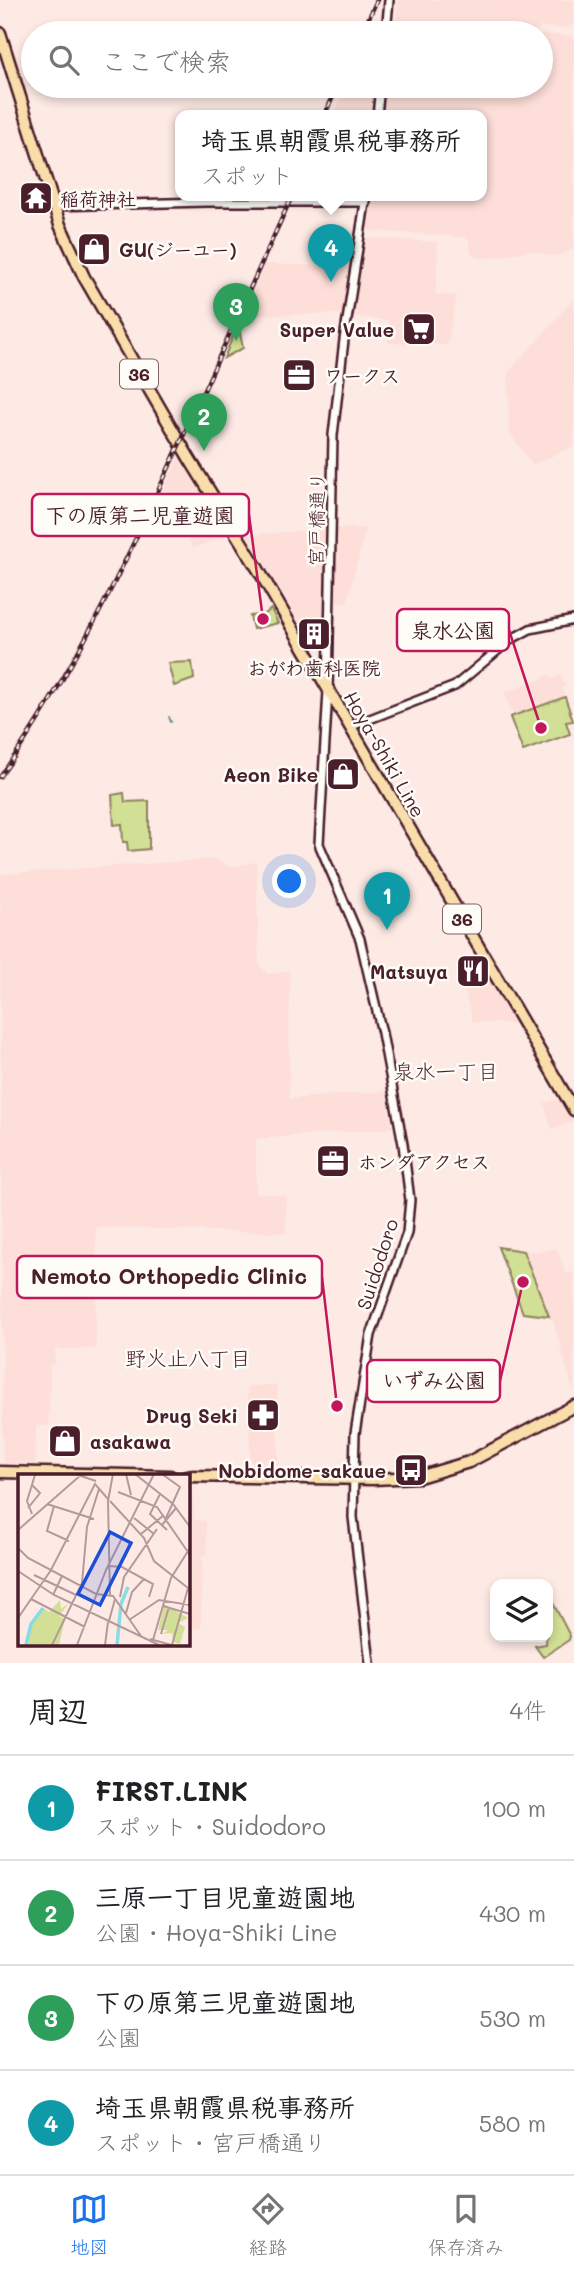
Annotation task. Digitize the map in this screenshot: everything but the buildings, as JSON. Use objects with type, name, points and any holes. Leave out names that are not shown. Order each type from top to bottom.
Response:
[{"type":"main road","name":"Hoya-Shiki Line","points":[[0,33],[67,245],[111,327],[252,558],[574,1110]]},
{"type":"main road","points":[[189,1476],[405,1479],[454,1468],[574,1406]]},
{"type":"main road","points":[[0,1472],[85,1474]]},
{"type":"street","points":[[387,21],[389,0]]},
{"type":"street","points":[[54,206],[274,201]]},
{"type":"street","name":"宮戸橋通り","points":[[319,844],[328,691],[333,435],[344,340],[366,201]]},
{"type":"street","points":[[349,727],[455,686],[502,647],[530,629],[574,620]]},
{"type":"street","name":"Suidodoro","points":[[319,844],[360,939],[382,1033],[403,1144],[410,1200],[407,1233],[368,1348],[357,1411],[353,1479],[356,1545],[370,1663]]},
{"type":"shaded area","points":[[398,0],[574,0],[574,23],[568,28],[553,27],[553,21],[397,21]]},
{"type":"shaded area","points":[[553,35],[574,36],[574,249],[549,256],[532,250],[477,258],[471,253],[466,237],[369,231],[367,228],[370,201],[487,201],[487,110],[383,110],[384,98],[553,98]]},
{"type":"shaded area","points":[[341,98],[372,98],[371,110],[336,110]]},
{"type":"shaded area","points":[[368,238],[438,242],[436,294],[457,296],[447,345],[388,343],[388,321],[354,316],[364,242]]},
{"type":"shaded area","points":[[265,264],[350,267],[343,314],[242,315]]},
{"type":"shaded area","points":[[574,299],[574,446],[532,465],[509,432],[508,373]]},
{"type":"shaded area","points":[[180,454],[230,535],[192,548],[177,509],[147,527]]},
{"type":"shaded area","points":[[335,528],[366,528],[347,602],[335,602]]},
{"type":"shaded area","points":[[326,529],[323,628],[304,629],[247,535]]},
{"type":"shaded area","points":[[549,675],[551,679],[561,675],[565,697],[513,716],[505,693]]},
{"type":"shaded area","points":[[216,859],[229,867],[256,862],[259,964],[267,974],[290,971],[289,1099],[386,1091],[392,1128],[256,1139],[256,1193],[286,1195],[286,1233],[96,1227],[96,1349],[55,1349],[55,1364],[50,1365],[49,1426],[36,1426],[35,1464],[3,1463],[0,874]]},
{"type":"shaded area","points":[[475,953],[514,1024],[473,1022],[457,963]]},
{"type":"shaded area","points":[[562,1099],[574,1121],[552,1129],[544,1103]]},
{"type":"shaded area","points":[[557,1248],[566,1274],[574,1272],[574,1394],[553,1320],[549,1319],[523,1251]]},
{"type":"shaded area","points":[[247,1386],[277,1387],[278,1466],[275,1469],[254,1470],[251,1467]]},
{"type":"shaded area","points":[[189,1480],[193,1480],[194,1520],[206,1521],[207,1555],[202,1556],[199,1629],[189,1628]]},
{"type":"green space","points":[[238,324],[243,348],[224,358]]},
{"type":"green space","points":[[271,609],[278,623],[253,629],[250,616],[265,614]]},
{"type":"green space","points":[[192,662],[194,679],[174,686],[168,663]]},
{"type":"green space","points":[[565,697],[573,721],[566,722],[570,734],[523,751],[510,717]]},
{"type":"green space","points":[[124,793],[125,802],[149,801],[149,849],[128,851],[127,842],[123,842],[122,824],[114,825],[112,795]]},
{"type":"green space","points":[[498,1247],[523,1251],[549,1316],[523,1313]]},
{"type":"green space","points":[[268,1273],[283,1273],[281,1287],[267,1287]]},
{"type":"green space","points":[[553,1603],[570,1636],[569,1640],[543,1657],[535,1646],[553,1642]]},
{"type":"waterway","points":[[169,717],[171,722]]},
{"type":"railway","points":[[367,21],[377,0]]},
{"type":"railway","points":[[327,110],[332,98]]},
{"type":"railway","points":[[0,777],[51,699],[96,619],[157,494],[290,201]]},
{"type":"place","name":"稲荷神社","points":[[36,198]]},
{"type":"place","name":"GU(ジーユー)","points":[[94,249]]},
{"type":"place","name":"埼玉県朝霞県税事務所","points":[[331,282]]},
{"type":"place","name":"Super Value","points":[[419,329]]},
{"type":"place","name":"下の原第三児童遊園地","points":[[236,341]]},
{"type":"place","name":"ワークス","points":[[299,375]]},
{"type":"place","name":"三原一丁目児童遊園地","points":[[204,451]]},
{"type":"place","name":"下の原第二児童遊園","points":[[263,619]]},
{"type":"place","name":"おがわ歯科医院","points":[[314,634]]},
{"type":"place","name":"泉水公園","points":[[541,728]]},
{"type":"place","name":"Aeon Bike","points":[[343,774]]},
{"type":"place","name":"FIRST.LINK","points":[[387,930]]},
{"type":"place","name":"Matsuya","points":[[473,971]]},
{"type":"place","name":"ホンダアクセス","points":[[333,1161]]},
{"type":"place","name":"いずみ公園","points":[[523,1282]]},
{"type":"place","name":"Nemoto Orthopedic Clinic","points":[[337,1406]]},
{"type":"place","name":"Drug Seki","points":[[263,1415]]},
{"type":"place","name":"asakawa","points":[[65,1441]]},
{"type":"place","name":"Nobidome-sakaue","points":[[411,1470]]},
{"type":"district","name":"泉水一丁目","points":[[446,1070]]},
{"type":"district","name":"野火止八丁目","points":[[188,1357]]}]
